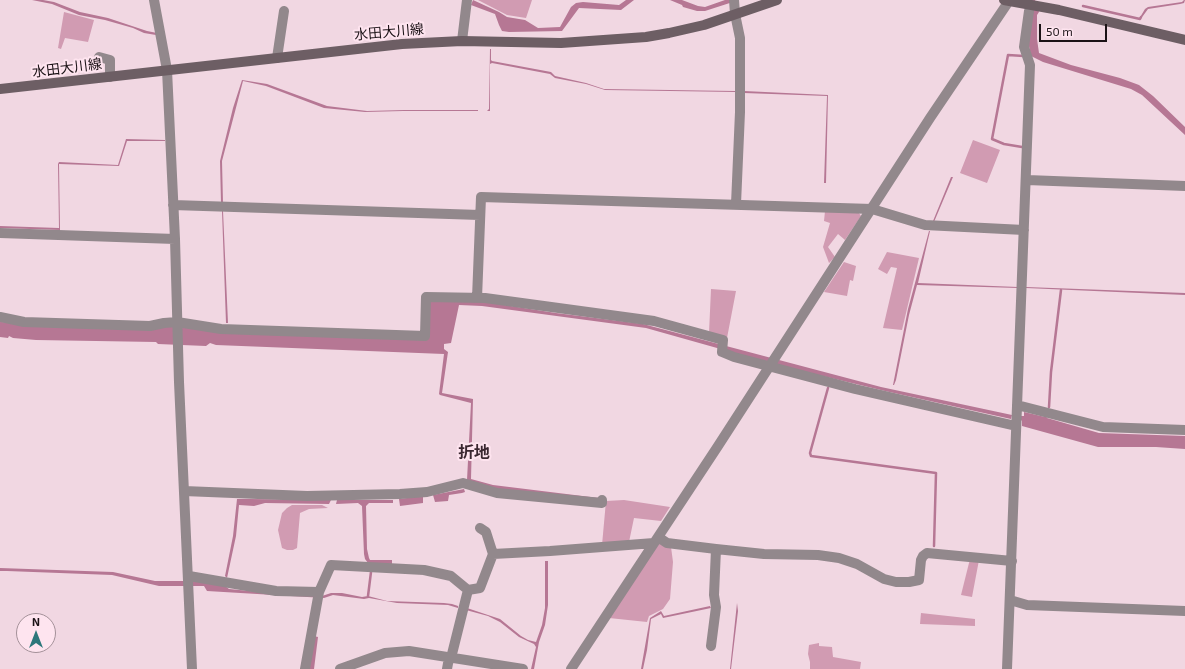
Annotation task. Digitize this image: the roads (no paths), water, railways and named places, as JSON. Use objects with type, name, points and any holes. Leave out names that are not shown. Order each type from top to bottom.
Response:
[{"type":"main road","name":"水田大川線","points":[[0,89],[402,44],[462,40],[561,43],[646,37],[669,34],[704,25],[777,0]]},
{"type":"main road","points":[[1006,0],[1059,10],[1185,40]]},
{"type":"street","points":[[154,0],[167,70],[175,239],[177,346],[192,669]]},
{"type":"street","points":[[462,40],[467,0]]},
{"type":"street","points":[[571,669],[930,118],[988,31],[997,21],[1006,0]]},
{"type":"street","points":[[734,1],[740,38],[740,112],[736,204]]},
{"type":"street","points":[[277,58],[284,11]]},
{"type":"street","points":[[1007,669],[1027,180],[1030,65],[1024,47],[1029,11]]},
{"type":"street","points":[[99,57],[110,60],[110,77]]},
{"type":"street","points":[[1027,180],[1185,186]]},
{"type":"street","points":[[477,298],[481,197],[872,209],[925,225],[1024,230]]},
{"type":"street","points":[[173,206],[480,215]]},
{"type":"street","points":[[0,233],[175,239]]},
{"type":"street","points":[[0,317],[24,322],[142,326],[164,323],[221,329],[425,336],[426,297],[485,298],[654,321],[723,340],[722,352],[769,366],[855,389],[1016,426]]},
{"type":"street","points":[[1017,405],[1103,427],[1185,430]]},
{"type":"street","points":[[184,491],[307,496],[394,494],[427,492],[463,483],[497,493],[602,503],[602,500]]},
{"type":"street","points":[[305,669],[320,592],[331,564],[424,570],[451,576],[468,590],[480,588],[494,554],[486,532],[480,528]]},
{"type":"street","points":[[494,554],[550,551],[656,540],[668,543],[764,554],[839,558],[857,564],[884,579],[896,582],[919,580],[921,560],[927,553],[1012,561]]},
{"type":"street","points":[[711,646],[708,635],[716,607],[714,595],[716,549]]},
{"type":"street","points":[[188,576],[276,591],[320,592]]},
{"type":"street","points":[[447,669],[468,590]]},
{"type":"street","points":[[1010,600],[1027,605],[1185,611]]},
{"type":"street","points":[[340,669],[385,653],[409,651],[523,669]]},
{"type":"waterway","points":[[1083,6],[1140,19],[1141,17]]},
{"type":"waterway","points":[[1022,147],[1004,144],[992,139],[1008,55],[1024,56]]},
{"type":"waterway","points":[[1049,407],[1051,372],[1061,290]]},
{"type":"waterway","points":[[828,388],[810,453],[811,456],[936,473],[934,546]]},
{"type":"waterway","points":[[368,596],[371,572]]},
{"type":"district","name":"折地","points":[[474,453]]}]
